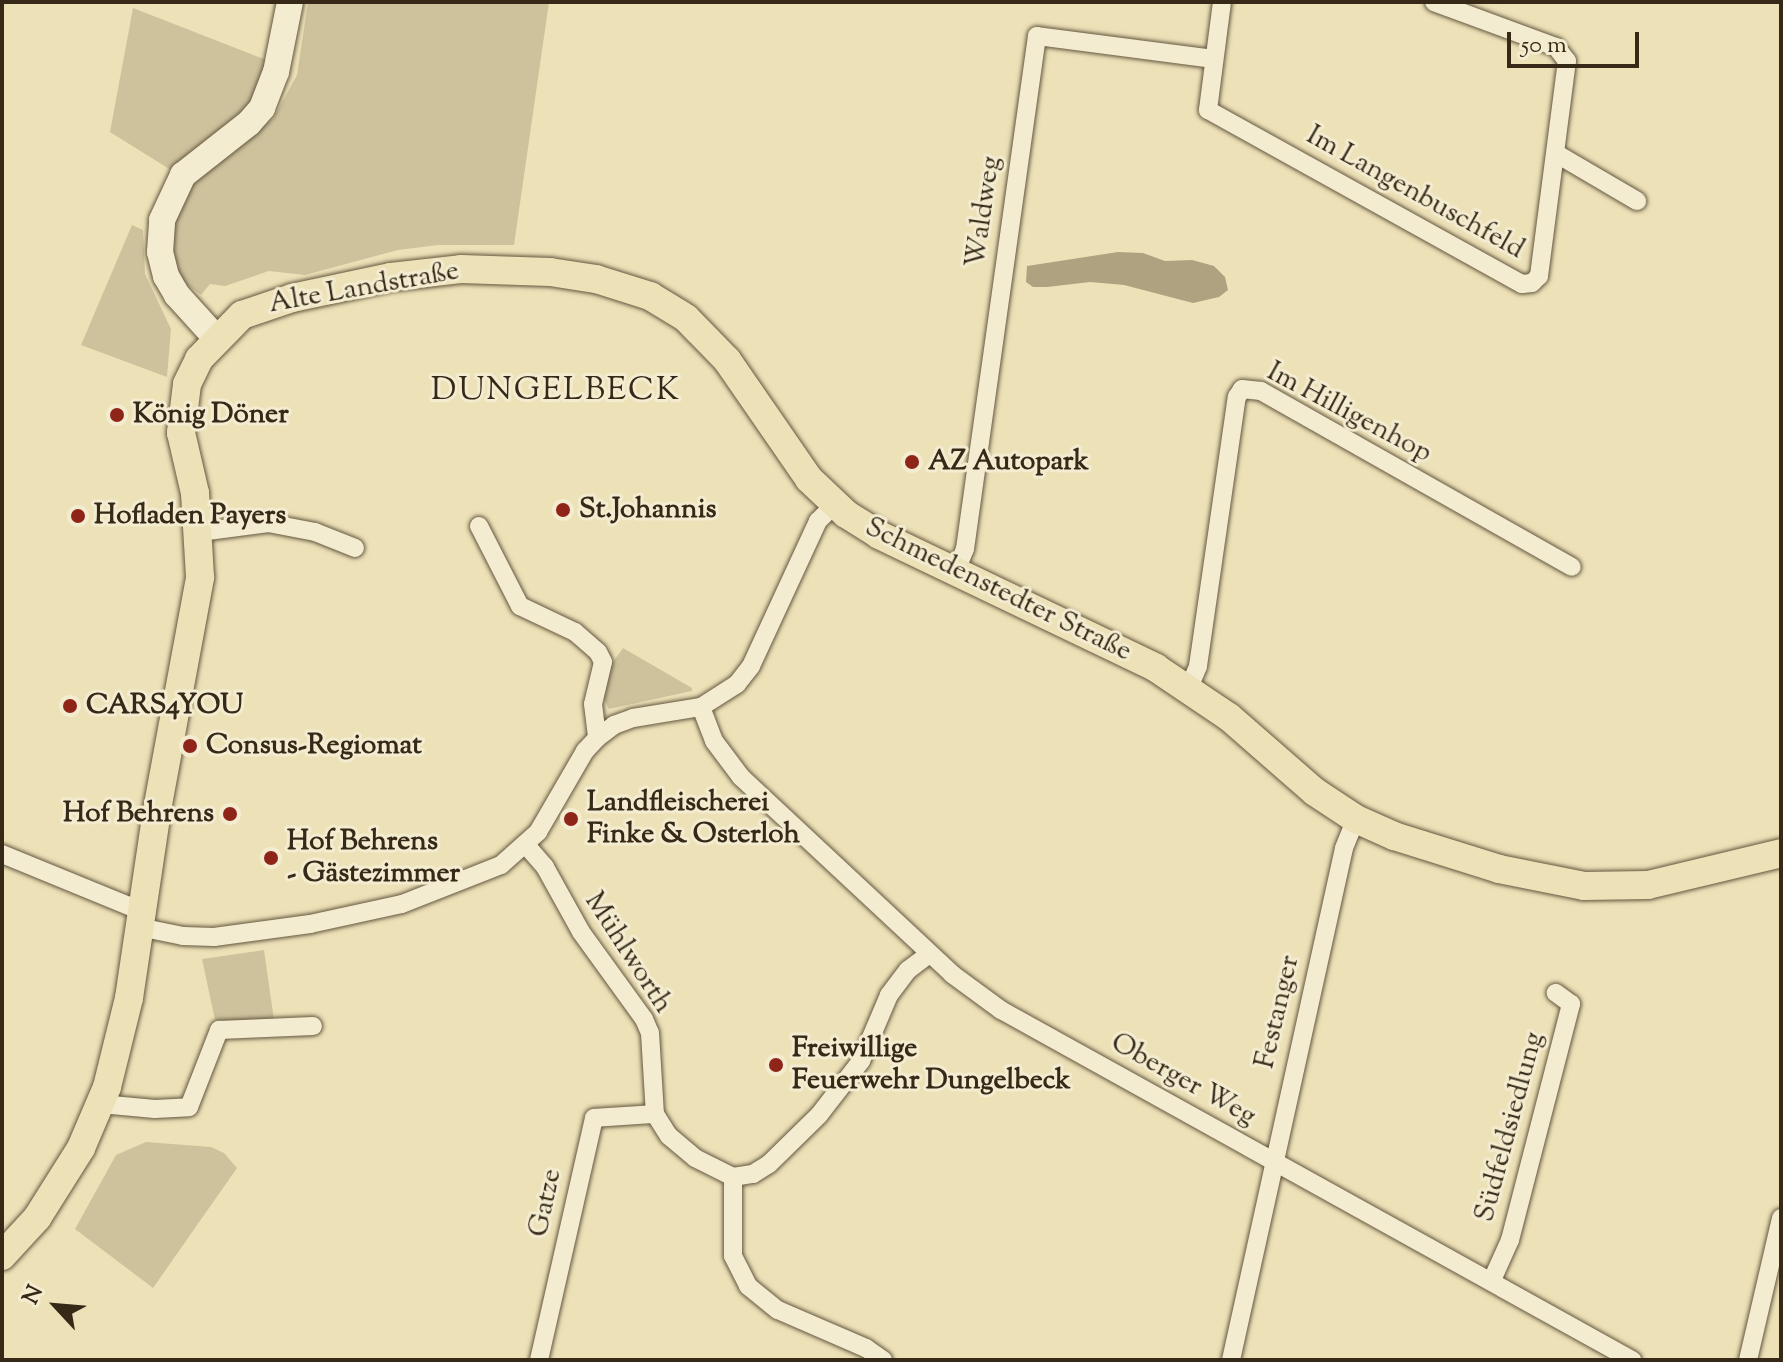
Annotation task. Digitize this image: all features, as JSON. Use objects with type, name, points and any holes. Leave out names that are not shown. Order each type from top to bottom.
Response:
[{"type":"main road","name":"Alte Landstraße","points":[[140,919],[200,577],[200,532],[184,453],[182,411],[187,384],[199,359],[216,338],[253,309],[391,277],[461,269],[507,269],[596,279],[650,296],[686,318],[727,360],[782,445],[835,504]]},
{"type":"main road","name":"Schmedenstedter Straße","points":[[835,504],[879,535],[1126,651],[1229,717],[1315,792],[1356,819],[1394,836],[1499,869],[1584,886],[1648,885],[1781,853]]},
{"type":"main road","points":[[2,1256],[37,1218],[64,1178],[101,1104],[129,998],[140,919]]},
{"type":"street","points":[[216,338],[177,295],[162,261],[162,220],[183,175],[249,123],[262,108],[276,72],[290,2]]},
{"type":"street","name":"Im Langenbuschfeld","points":[[1222,2],[1208,110],[1522,284],[1532,283],[1539,276],[1557,154],[1568,69],[1563,53],[1556,47],[1434,2]]},
{"type":"street","name":"Waldweg","points":[[956,571],[965,549],[1037,36],[1213,59]]},
{"type":"street","points":[[1557,154],[1637,201]]},
{"type":"street","name":"Im Hilligenhop","points":[[1188,690],[1198,666],[1237,397],[1242,389],[1261,391],[1572,567]]},
{"type":"street","name":"Schmedenstedter Straße","points":[[2,854],[183,936],[214,937],[315,923],[440,891],[501,865],[526,845],[549,818],[585,751],[614,725],[633,718],[701,707],[737,684],[751,666],[818,521],[835,504]]},
{"type":"street","points":[[200,532],[268,523],[315,532],[355,548]]},
{"type":"street","points":[[479,526],[520,606],[575,632],[598,652],[603,662],[593,704],[597,738]]},
{"type":"street","name":"Oberger Weg","points":[[701,707],[714,741],[741,777],[906,928],[929,954],[1009,1015],[1632,1360]]},
{"type":"street","name":"Festanger","points":[[1231,1360],[1344,848],[1356,819]]},
{"type":"street","name":"Mühlworth","points":[[526,845],[545,867],[581,932],[644,1019],[650,1033],[655,1114]]},
{"type":"street","points":[[655,1114],[669,1136],[695,1158],[733,1177],[753,1174],[769,1164],[819,1115],[861,1061],[889,995],[908,970],[929,954]]},
{"type":"street","name":"Südfeldsiedlung","points":[[1492,1280],[1510,1240],[1571,1004],[1556,993]]},
{"type":"street","points":[[101,1104],[155,1109],[189,1107],[219,1030],[313,1026]]},
{"type":"street","name":"Gatze","points":[[539,1360],[594,1118],[655,1114]]},
{"type":"street","points":[[733,1177],[733,1256],[748,1286],[778,1310],[866,1348],[883,1360]]},
{"type":"street","points":[[1748,1360],[1781,1218]]},
{"type":"shaded area","points":[[308,2],[549,2],[514,245],[438,245],[398,250],[305,275],[269,271],[225,286],[210,284],[201,295],[185,283],[176,270],[171,233],[182,200],[195,181],[215,163],[273,119],[297,75]]},
{"type":"shaded area","points":[[133,8],[269,61],[252,99],[239,116],[174,172],[110,132]]},
{"type":"shaded area","points":[[132,225],[143,230],[145,274],[171,329],[167,377],[81,345]]},
{"type":"shaded area","points":[[1118,252],[1143,253],[1165,261],[1192,260],[1214,266],[1225,277],[1228,290],[1219,297],[1193,303],[1124,285],[1090,282],[1033,287],[1026,282],[1027,266]]},
{"type":"shaded area","points":[[623,648],[692,688],[692,691],[609,709],[602,695],[608,669]]},
{"type":"shaded area","points":[[264,950],[274,1020],[215,1020],[202,959]]},
{"type":"shaded area","points":[[146,1142],[211,1147],[224,1153],[237,1168],[153,1288],[75,1229],[116,1155]]},
{"type":"place","name":"König Döner","points":[[117,415]]},
{"type":"place","name":"AZ Autopark","points":[[912,462]]},
{"type":"place","name":"St.Johannis","points":[[563,510]]},
{"type":"place","name":"Hofladen Payers","points":[[78,516]]},
{"type":"place","name":"CARS4YOU","points":[[70,706]]},
{"type":"place","name":"Consus-Regiomat","points":[[190,746]]},
{"type":"place","name":"Hof Behrens","points":[[230,814]]},
{"type":"place","name":"Landfleischerei Finke & Osterloh","points":[[571,819]]},
{"type":"place","name":"Hof Behrens - Gästezimmer","points":[[271,858]]},
{"type":"place","name":"Freiwillige Feuerwehr Dungelbeck","points":[[776,1065]]},
{"type":"district","name":"DUNGELBECK","points":[[556,391]]}]
